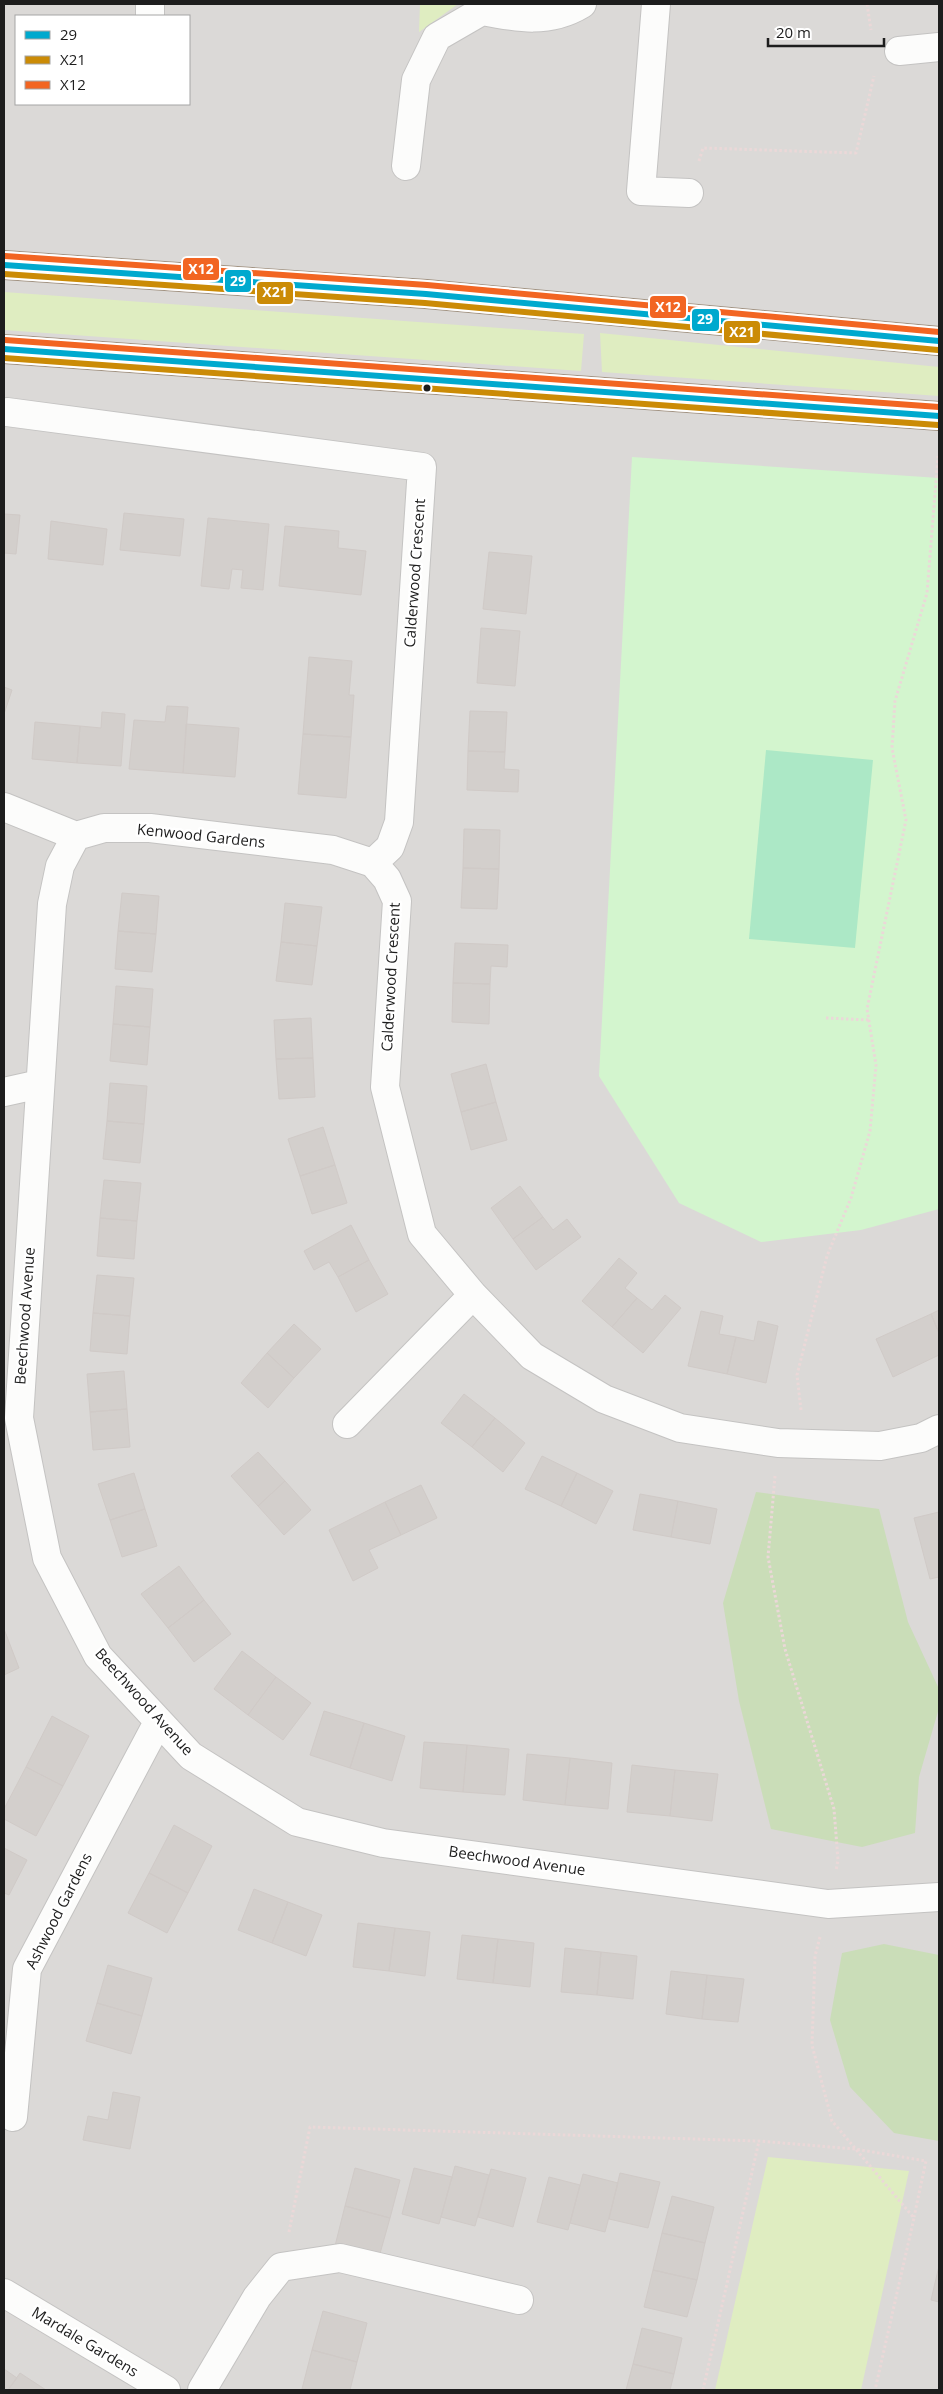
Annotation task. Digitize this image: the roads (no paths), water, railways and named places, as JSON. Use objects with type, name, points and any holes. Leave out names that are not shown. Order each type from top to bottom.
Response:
[{"type":"main road","points":[[4,265],[426,294],[939,341]]},
{"type":"main road","points":[[4,349],[939,416]]},
{"type":"street","points":[[406,166],[416,80],[437,37],[482,11],[525,19],[568,12],[582,4]]},
{"type":"street","points":[[656,4],[641,191],[689,193]]},
{"type":"street","points":[[899,51],[939,47]]},
{"type":"street","name":"Calderwood Crescent","points":[[7,412],[422,467],[399,822],[390,848],[373,864],[387,879],[397,901],[385,1087],[422,1234],[473,1295],[532,1356],[604,1399],[680,1428],[778,1443],[880,1446],[921,1438],[939,1429]]},
{"type":"street","points":[[4,807],[76,836]]},
{"type":"street","name":"Kenwood Gardens","points":[[76,836],[104,828],[150,828],[333,850],[373,864]]},
{"type":"street","name":"Beechwood Avenue","points":[[76,836],[60,866],[52,904],[19,1418],[47,1558],[98,1656],[191,1756],[297,1822],[383,1843],[828,1904],[939,1897]]},
{"type":"street","points":[[4,1092],[40,1084]]},
{"type":"street","points":[[347,1424],[473,1295]]},
{"type":"street","name":"Ashwood Gardens","points":[[13,2117],[27,1968],[158,1722]]},
{"type":"street","points":[[202,2390],[256,2297],[281,2267],[340,2258],[519,2300]]},
{"type":"street","name":"Mardale Gardens","points":[[4,2293],[166,2390]]}]
